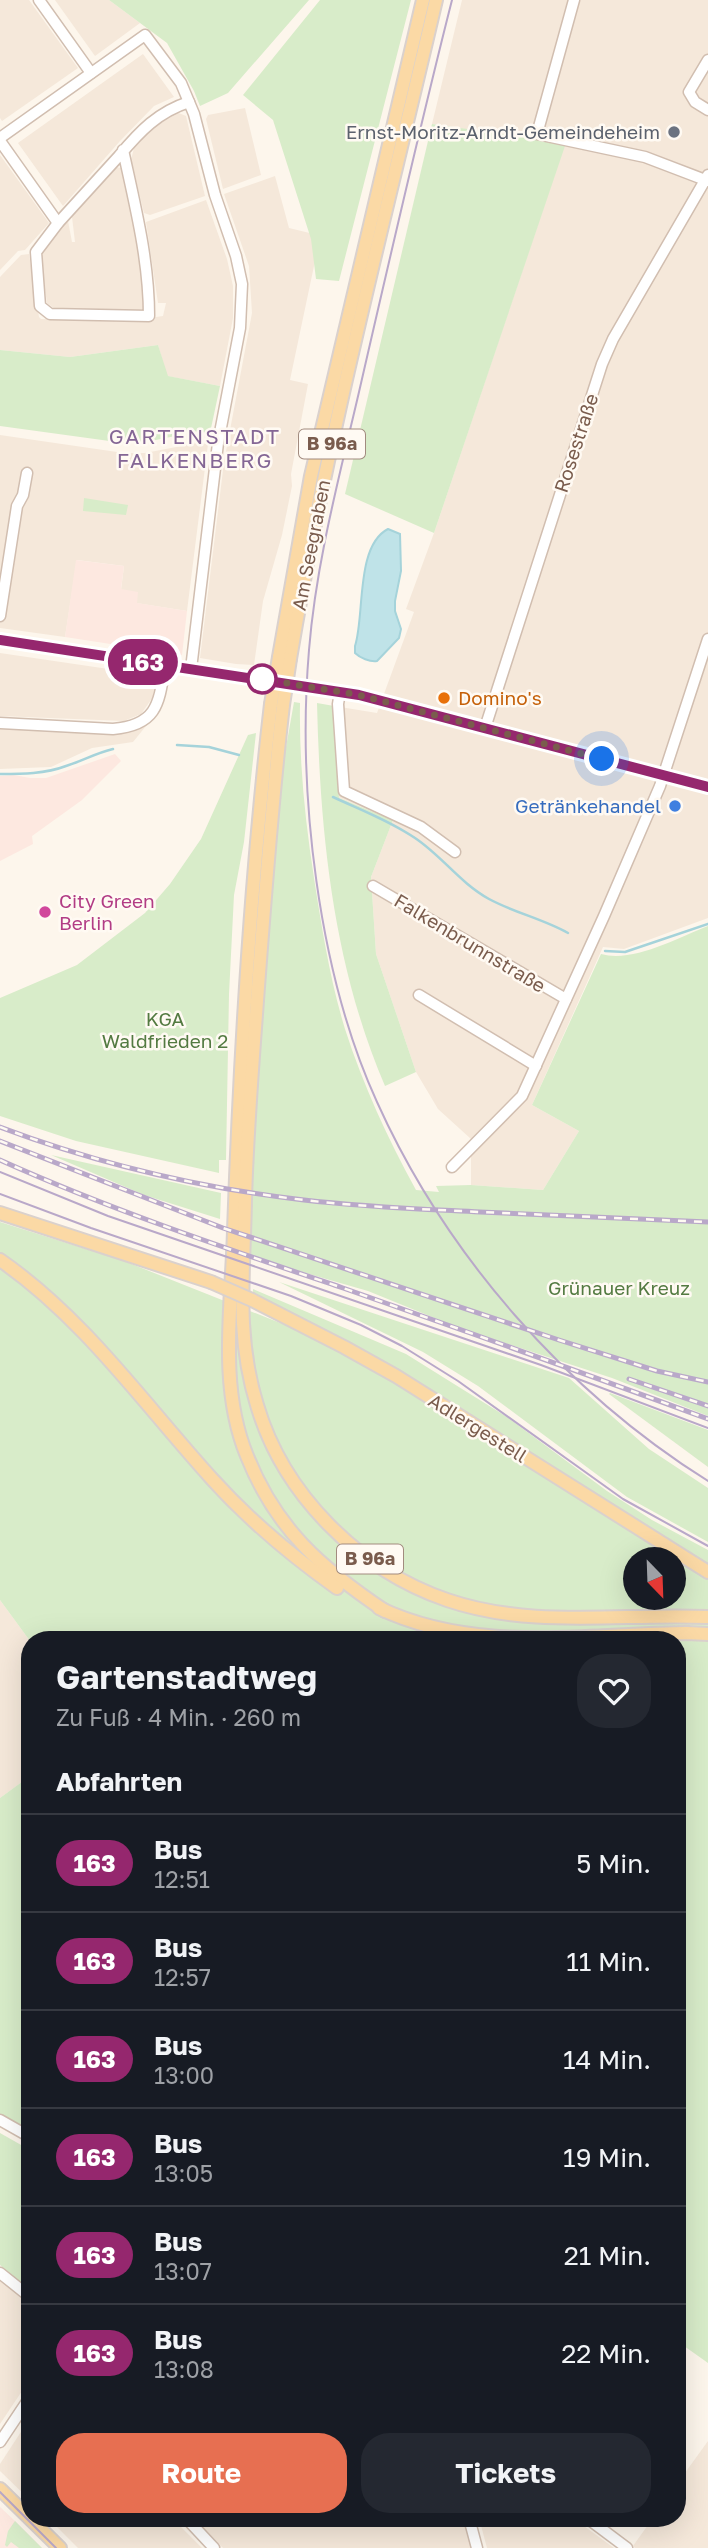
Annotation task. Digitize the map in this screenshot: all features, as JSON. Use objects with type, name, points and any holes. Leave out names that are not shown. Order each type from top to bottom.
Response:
[{"type":"main road","name":"Am Seegraben","points":[[251,1017],[267,857],[277,705],[311,476],[423,0]]},
{"type":"main road","name":"Am Seegraben","points":[[284,658],[342,397],[436,0]]},
{"type":"main road","name":"B 96a","points":[[251,1017],[236,1158],[229,1341],[235,1418],[246,1454],[262,1491],[283,1523],[331,1574],[385,1611],[449,1631]]},
{"type":"main road","name":"B 96a","points":[[251,1017],[242,1337],[257,1408],[277,1454],[302,1493],[333,1529],[364,1555],[395,1577],[444,1600],[490,1613],[531,1618],[708,1617]]},
{"type":"main road","name":"Adlergestell","points":[[0,1213],[211,1282],[344,1347],[708,1572]]},
{"type":"main road","points":[[0,1260],[37,1288],[80,1327],[119,1369],[211,1479],[264,1531],[308,1568],[339,1589],[385,1611]]},
{"type":"main road","name":"B 96a","points":[[686,1633],[708,1634]]},
{"type":"main road","points":[[0,2489],[21,2510]]},
{"type":"main road","points":[[39,2527],[60,2548]]},
{"type":"street","points":[[39,0],[91,74]]},
{"type":"street","points":[[574,0],[537,134],[645,157],[707,179]]},
{"type":"street","points":[[58,223],[0,140],[145,35],[181,83],[189,102],[215,195],[236,256],[243,299],[218,443],[191,669]]},
{"type":"street","points":[[708,60],[689,93],[695,102],[708,110]]},
{"type":"street","points":[[123,150],[147,273],[149,316],[50,314],[40,306],[36,252],[58,223],[123,150],[157,116],[189,102]]},
{"type":"street","name":"Rosestraße","points":[[485,728],[601,364],[707,179]]},
{"type":"street","points":[[0,617],[17,506],[23,495],[27,473]]},
{"type":"street","name":"Falkenbrunnstraße","points":[[452,1167],[522,1096],[664,775],[708,639]]},
{"type":"street","points":[[0,640],[340,692],[708,787]]},
{"type":"street","points":[[0,723],[113,729],[142,723],[155,711],[165,665]]},
{"type":"street","points":[[340,692],[338,704],[344,791],[421,827],[455,852]]},
{"type":"street","name":"Falkenbrunnstraße","points":[[373,886],[566,999]]},
{"type":"street","points":[[419,995],[536,1066]]},
{"type":"street","points":[[0,2120],[21,2132]]},
{"type":"street","points":[[0,2273],[21,2290]]},
{"type":"street","points":[[0,2442],[21,2410]]},
{"type":"street","points":[[194,2527],[214,2548]]},
{"type":"street","points":[[472,2527],[477,2548]]},
{"type":"street","points":[[599,2527],[627,2548]]},
{"type":"shaded area","points":[[0,0],[29,0],[78,68],[2,121],[0,118]]},
{"type":"shaded area","points":[[55,0],[109,0],[140,23],[95,56]]},
{"type":"shaded area","points":[[462,0],[708,0],[708,918],[624,949],[603,947],[532,1105],[579,1131],[543,1190],[471,1185],[471,1139],[438,1109],[416,1072],[376,954],[371,877],[393,820],[339,798],[334,706],[377,713],[414,612],[406,609],[565,144],[432,124]]},
{"type":"shaded area","points":[[143,54],[174,97],[154,106],[63,206],[18,143]]},
{"type":"shaded area","points":[[245,108],[261,175],[223,189],[206,119],[208,115]]},
{"type":"shaded area","points":[[176,112],[186,116],[205,196],[150,215],[144,213],[131,160],[134,148],[163,118]]},
{"type":"shaded area","points":[[0,155],[49,223],[25,250],[18,251],[0,270]]},
{"type":"shaded area","points":[[115,167],[122,168],[148,304],[144,309],[128,312],[55,309],[47,303],[41,261],[43,251],[68,221],[72,242],[75,242],[72,217]]},
{"type":"shaded area","points":[[275,176],[289,228],[322,236],[290,380],[308,384],[291,474],[292,486],[282,535],[263,601],[254,665],[236,664],[200,658],[224,462],[252,313],[249,266],[224,194]]},
{"type":"shaded area","points":[[206,200],[227,259],[233,286],[233,318],[220,386],[167,376],[158,345],[70,357],[0,350],[0,277],[21,255],[29,254],[41,319],[128,321],[163,316],[166,303],[158,303],[146,222]]},
{"type":"shaded area","points":[[0,435],[124,453],[145,453],[197,443],[208,444],[187,611],[136,603],[121,590],[124,566],[77,560],[65,637],[0,628]]},
{"type":"shaded area","points":[[76,560],[124,566],[121,589],[138,592],[137,603],[187,611],[182,655],[65,637]]},
{"type":"shaded area","points":[[0,653],[156,676],[153,697],[141,714],[124,721],[0,716]]},
{"type":"shaded area","points":[[150,721],[133,742],[92,748],[51,767],[0,769],[0,727],[131,731]]},
{"type":"shaded area","points":[[115,754],[121,761],[82,800],[32,836],[33,844],[0,861],[0,776],[46,778]]},
{"type":"shaded area","points":[[0,1600],[23,1631],[21,1783],[0,1798]]},
{"type":"shaded area","points":[[0,2279],[21,2296],[21,2392],[0,2424]]},
{"type":"shaded area","points":[[21,2432],[21,2491],[0,2471],[0,2464]]},
{"type":"shaded area","points":[[708,2441],[708,2548],[635,2548],[633,2546],[647,2527],[686,2527],[686,2472]]},
{"type":"shaded area","points":[[0,2507],[15,2521],[42,2548],[0,2548]]},
{"type":"shaded area","points":[[57,2527],[181,2527],[202,2548],[78,2548]]},
{"type":"shaded area","points":[[203,2527],[468,2527],[473,2548],[223,2548]]},
{"type":"shaded area","points":[[481,2527],[585,2527],[614,2548],[487,2548]]},
{"type":"green space","points":[[109,0],[309,0],[228,93],[200,106],[167,43]]},
{"type":"green space","points":[[320,0],[411,0],[339,281],[316,279],[311,239],[273,120],[243,95]]},
{"type":"green space","points":[[432,124],[566,143],[434,533],[345,494]]},
{"type":"green space","points":[[158,345],[168,376],[220,386],[210,433],[181,430],[180,435],[124,443],[0,426],[0,350],[70,357]]},
{"type":"green space","points":[[84,498],[128,505],[126,515],[83,511]]},
{"type":"green space","name":"Grünauer Kreuz","points":[[294,702],[300,703],[308,834],[323,935],[335,992],[352,1050],[368,1091],[416,1190],[439,1192],[436,1186],[471,1185],[543,1190],[579,1131],[532,1105],[601,954],[614,956],[641,952],[708,926],[708,1416],[612,1378],[459,1328],[368,1291],[250,1257],[253,1181],[249,1180],[279,787]]},
{"type":"green space","points":[[317,703],[334,706],[339,798],[393,820],[371,877],[376,954],[416,1072],[385,1086],[367,1040],[341,946],[326,849]]},
{"type":"green space","name":"KGA Waldfrieden 2","points":[[256,733],[244,842],[234,895],[226,1160],[219,1160],[219,1173],[76,1141],[0,1116],[0,998],[77,965],[145,913],[170,884],[201,839],[248,735]]},
{"type":"green space","points":[[51,1155],[221,1193],[220,1219],[144,1195]]},
{"type":"green space","points":[[0,1222],[124,1261],[313,1336],[395,1383],[658,1547],[623,1547],[623,1610],[686,1610],[686,1564],[708,1578],[708,2363],[686,2347],[686,1631],[23,1631],[0,1600]]},
{"type":"green space","points":[[279,1282],[569,1378],[649,1449],[708,1488],[708,1542],[627,1497],[478,1386],[423,1352]]},
{"type":"green space","points":[[253,1289],[406,1354],[507,1417],[607,1491],[652,1520],[708,1550],[708,1566],[686,1553],[686,1547],[676,1547],[253,1294]]},
{"type":"green space","points":[[609,1394],[708,1430],[708,1467]]},
{"type":"green space","points":[[21,1783],[21,2126],[0,2114],[0,1798]]},
{"type":"green space","points":[[0,2133],[21,2145],[21,2283],[0,2265]]},
{"type":"green space","points":[[15,2521],[42,2548],[19,2548],[11,2542],[7,2547],[5,2545],[8,2531]]},
{"type":"water","points":[[388,529],[400,534],[401,571],[395,611],[401,629],[399,638],[377,661],[371,661],[355,653],[363,583],[370,550]]},
{"type":"waterway","points":[[177,745],[209,747],[239,755]]},
{"type":"waterway","points":[[0,774],[50,771],[113,749]]},
{"type":"waterway","points":[[333,797],[415,838],[489,899],[568,933]]},
{"type":"waterway","points":[[605,951],[625,952],[708,924]]},
{"type":"tram line","points":[[452,0],[336,488],[312,617],[306,705],[306,762],[316,881],[326,940],[340,997],[377,1102],[405,1159],[475,1266],[515,1316],[606,1406],[708,1481]]},
{"type":"tram line","points":[[0,1172],[108,1216],[541,1365],[708,1428]]},
{"type":"tram line","points":[[0,1194],[291,1296],[361,1325],[402,1346],[458,1381],[623,1499],[708,1546]]},
{"type":"tram line","points":[[0,2492],[21,2513]]},
{"type":"tram line","points":[[35,2527],[56,2548]]},
{"type":"railway","points":[[0,1127],[74,1152],[150,1173],[265,1195],[392,1207],[708,1222]]},
{"type":"railway","points":[[0,1141],[223,1228],[559,1340],[657,1371],[708,1382]]},
{"type":"railway","points":[[0,1160],[84,1196],[170,1228],[708,1419]]},
{"type":"railway","points":[[629,1379],[708,1406]]},
{"type":"bus line","name":"163","points":[[0,640],[359,695],[708,787]]},
{"type":"place","name":"Ernst-Moritz-Arndt-Gemeindeheim","points":[[674,132]]},
{"type":"place","name":"Domino's","points":[[444,698]]},
{"type":"place","name":"Getränkehandel","points":[[675,806]]},
{"type":"place","name":"City Green Berlin","points":[[45,912]]},
{"type":"district","name":"GARTENSTADT FALKENBERG","points":[[195,449]]},
{"type":"route","points":[[262,679],[359,695],[602,759]]}]
